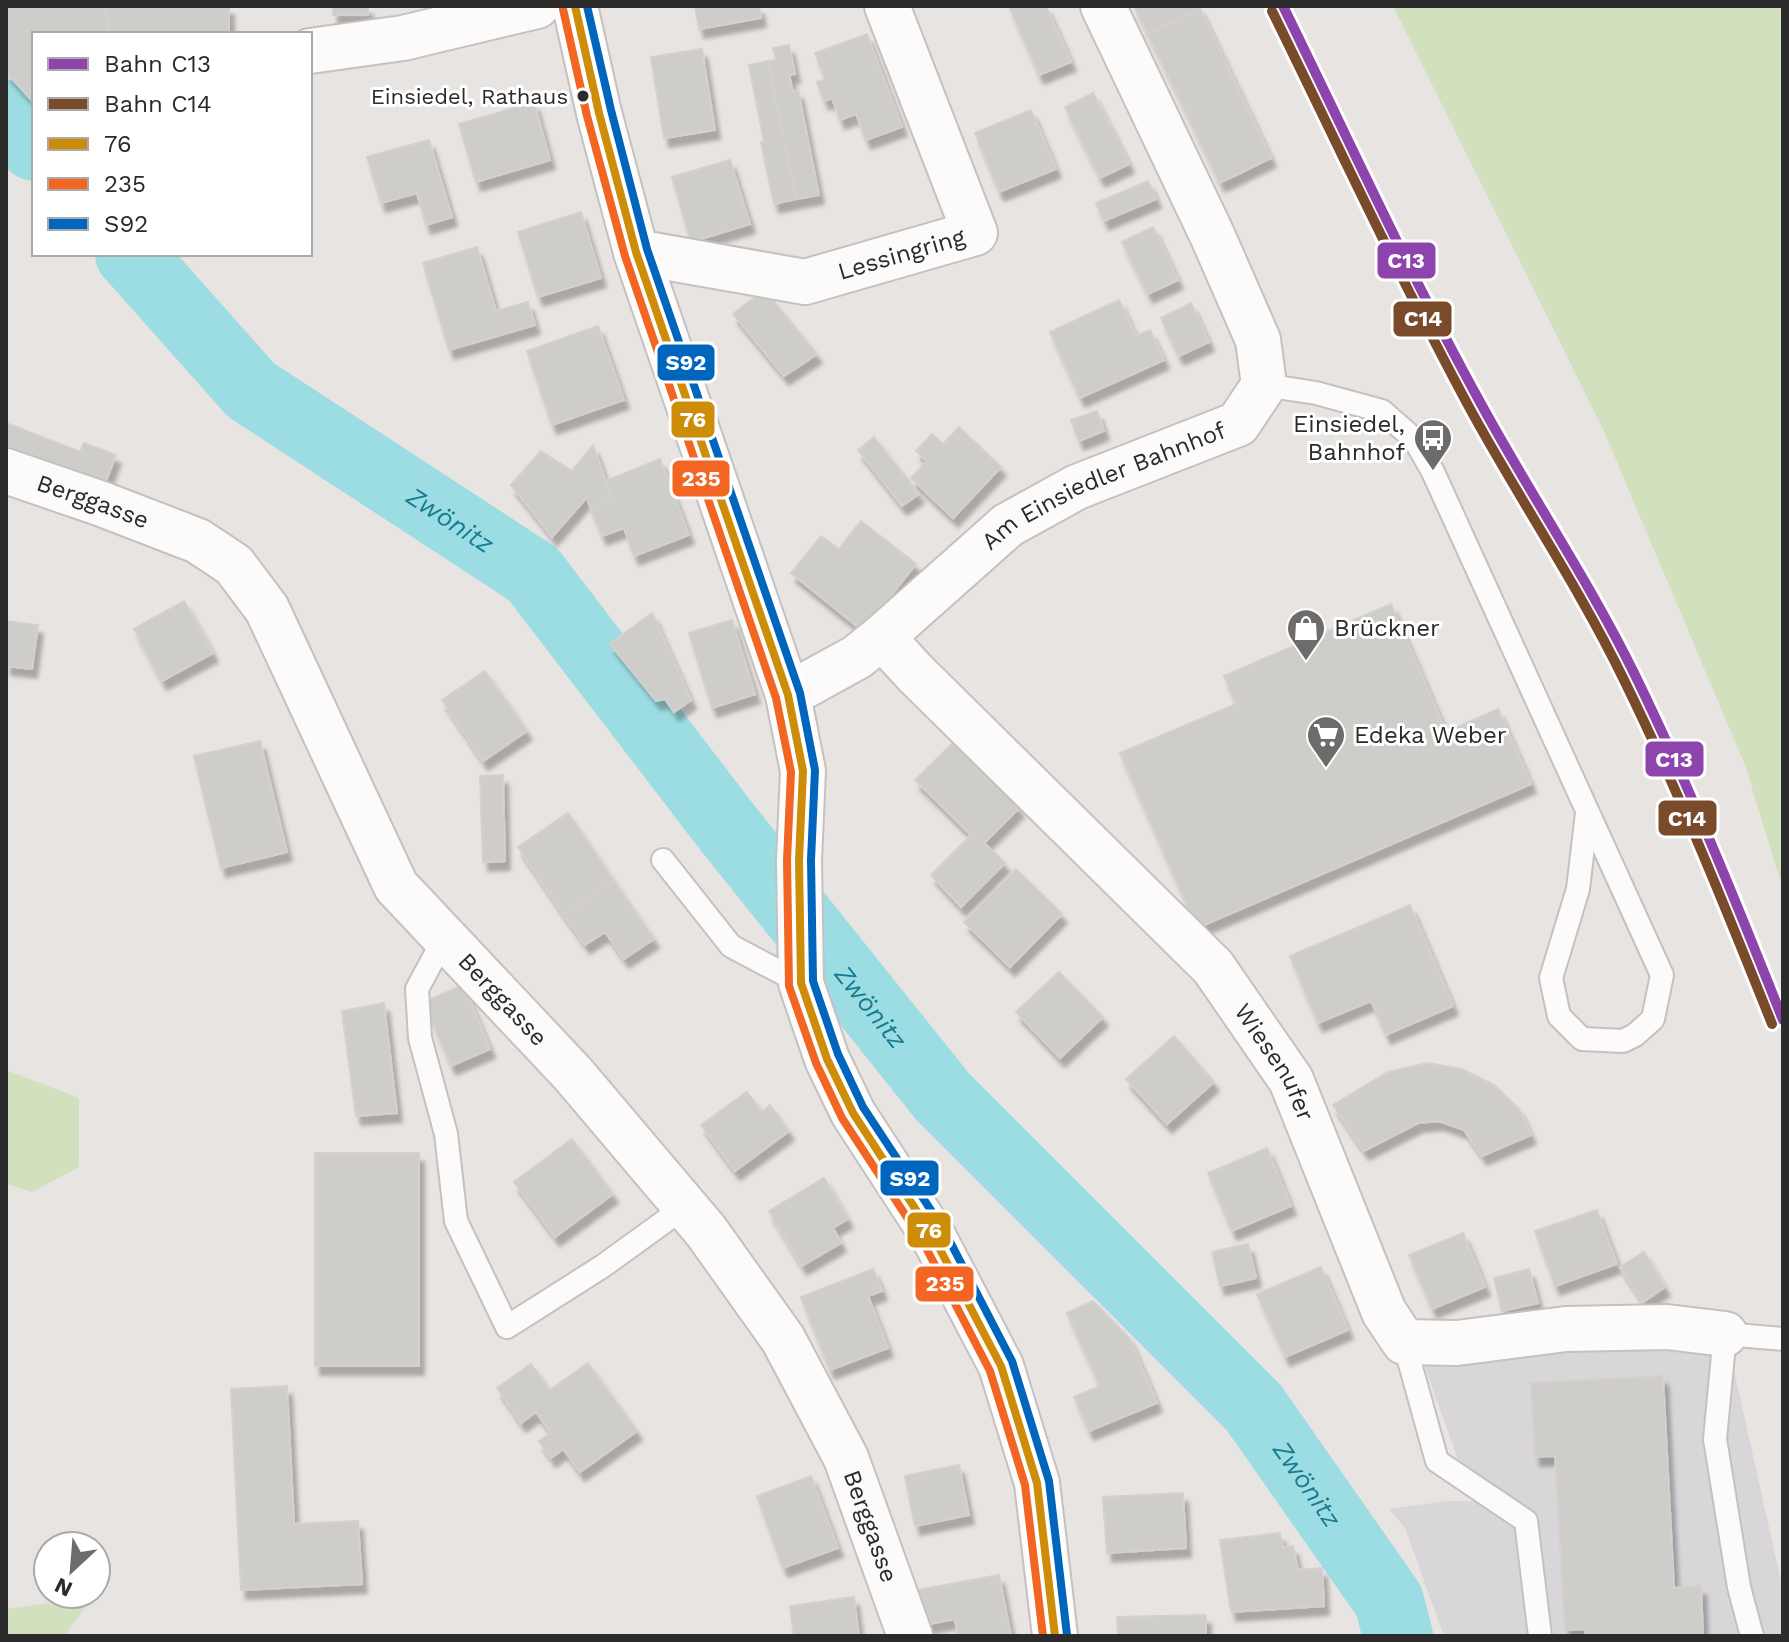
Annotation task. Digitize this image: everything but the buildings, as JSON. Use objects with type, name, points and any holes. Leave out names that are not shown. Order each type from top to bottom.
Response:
[{"type":"street","points":[[312,51],[403,38],[537,6]]},
{"type":"street","points":[[575,6],[599,113],[636,252],[788,695],[803,771],[799,860],[801,983],[827,1059],[853,1113],[933,1236],[1001,1366],[1037,1483],[1055,1636]]},
{"type":"street","name":"Lessingring","points":[[636,252],[805,282],[975,233],[887,6]]},
{"type":"street","points":[[1103,6],[1213,237],[1258,340],[1264,385]]},
{"type":"street","name":"Am Einsiedler Bahnhof","points":[[882,637],[1008,525],[1077,487],[1238,424],[1264,385]]},
{"type":"street","name":"Berggasse","points":[[6,471],[198,541],[234,565],[267,609],[396,886],[573,1074],[686,1206],[783,1339],[846,1458],[910,1636]]},
{"type":"street","points":[[788,695],[857,657],[882,637]]},
{"type":"street","name":"Wiesenufer","points":[[882,637],[1213,967],[1291,1080],[1384,1312],[1404,1342]]},
{"type":"street","points":[[1404,1342],[1457,1343],[1566,1329],[1667,1327],[1725,1334]]},
{"type":"lane","points":[[1264,385],[1316,393],[1382,411],[1415,440],[1433,472],[1662,975],[1653,1019],[1623,1041],[1582,1039],[1559,1016],[1551,978],[1578,889],[1587,813]]},
{"type":"lane","points":[[663,860],[731,946],[801,983]]},
{"type":"lane","points":[[445,937],[417,989],[420,1038],[446,1134],[456,1221],[507,1327],[603,1266],[686,1206]]},
{"type":"lane","points":[[1752,1636],[1739,1587],[1715,1439],[1725,1334],[1783,1339]]},
{"type":"lane","points":[[1404,1342],[1437,1461],[1526,1521],[1540,1636]]},
{"type":"shaded area","points":[[1661,1343],[1729,1348],[1783,1590],[1783,1636],[1444,1636],[1405,1528],[1389,1509],[1447,1501],[1473,1501],[1424,1365]]},
{"type":"green space","points":[[1393,6],[1783,6],[1783,889],[1745,765],[1603,429]]},
{"type":"green space","points":[[6,1070],[79,1098],[79,1167],[32,1192],[6,1184]]},
{"type":"green space","points":[[32,1605],[32,1610],[83,1610],[65,1636],[6,1636],[6,1609]]},
{"type":"waterway","name":"Zwönitz","points":[[6,115],[32,144]]},
{"type":"waterway","name":"Zwönitz","points":[[132,256],[251,390],[533,574],[726,826],[943,1097],[1254,1408],[1389,1601],[1398,1636]]},
{"type":"rail line","name":"C13","points":[[1283,6],[1454,353],[1635,675],[1694,803],[1783,1020]]},
{"type":"rail line","name":"C14","points":[[1272,11],[1443,358],[1624,680],[1683,808],[1772,1024]]},
{"type":"transit line","name":"76","points":[[575,6],[599,113],[636,252],[788,695],[803,771],[799,860],[801,983],[827,1059],[853,1113],[933,1236],[1001,1366],[1037,1483],[1055,1636]]},
{"type":"transit line","name":"S92","points":[[587,6],[647,249],[800,693],[815,770],[811,860],[813,981],[838,1054],[863,1107],[944,1230],[1012,1361],[1049,1481],[1067,1635]]},
{"type":"transit line","name":"235","points":[[563,9],[587,116],[625,256],[776,698],[791,772],[787,860],[789,986],[816,1063],[842,1118],[923,1242],[990,1371],[1025,1485],[1043,1636]]},
{"type":"place","name":"Einsiedel, Rathaus","points":[[583,96]]},
{"type":"place","name":"Einsiedel, Bahnhof","points":[[1433,472]]},
{"type":"place","name":"Brückner","points":[[1306,662]]},
{"type":"place","name":"Edeka Weber","points":[[1326,769]]}]
